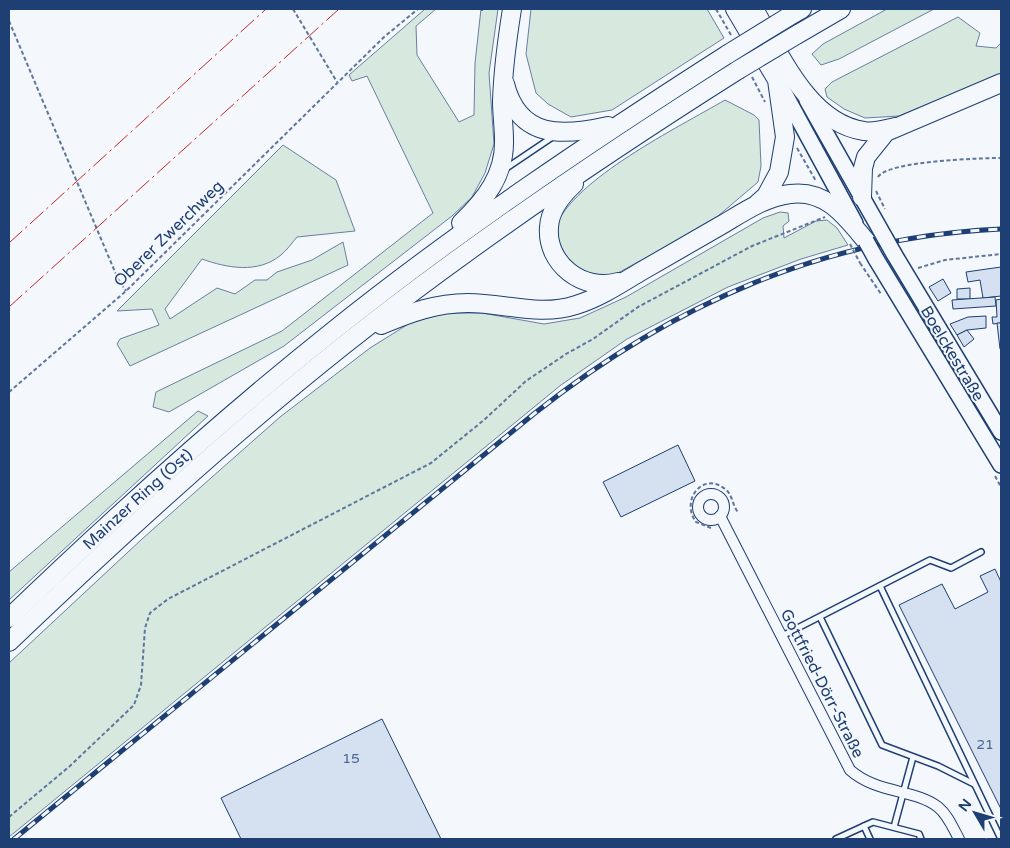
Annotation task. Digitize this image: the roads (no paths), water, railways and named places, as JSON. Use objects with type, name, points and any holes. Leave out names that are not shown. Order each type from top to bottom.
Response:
[{"type":"highway","points":[[412,270],[478,207],[498,174],[504,150],[503,77],[512,9]]},
{"type":"highway","points":[[734,9],[777,80],[785,137],[783,159],[773,184],[756,205]]},
{"type":"highway","points":[[754,9],[804,95],[835,119],[856,130],[875,131],[895,127],[1001,83]]},
{"type":"highway","points":[[345,344],[513,218],[617,147],[738,70],[841,9]]},
{"type":"highway","points":[[412,270],[619,124],[795,13]]},
{"type":"highway","points":[[503,77],[511,100],[522,117],[541,130],[558,133],[583,132],[619,124]]},
{"type":"highway","points":[[869,193],[863,168],[866,157],[878,140],[895,127]]},
{"type":"highway","points":[[617,147],[563,196],[551,216],[550,238],[552,248],[561,265],[579,279],[601,284],[628,279]]},
{"type":"highway","points":[[345,344],[375,328],[424,308],[469,303],[533,310],[562,309],[592,299],[756,205],[791,194],[812,195],[840,210],[858,243]]},
{"type":"highway","name":"Mainzer Ring (Ost)","points":[[9,618],[113,520],[269,384],[412,270]]},
{"type":"highway","name":"Mainzer Ring (Ost)","points":[[9,642],[125,533],[224,445],[345,344]]},
{"type":"main road","name":"Boelckestraße","points":[[777,80],[858,243],[876,259],[1001,465]]},
{"type":"main road","name":"Boelckestraße","points":[[804,95],[869,193],[885,238],[1001,432]]},
{"type":"street","name":"Gottfried-Dörr-Straße","points":[[720,516],[850,770],[869,783],[924,800],[938,807],[950,822],[959,839]]},
{"type":"lane","points":[[498,174],[558,133]]},
{"type":"lane","points":[[782,636],[930,560],[951,568],[981,552]]},
{"type":"lane","points":[[880,586],[1001,839]]},
{"type":"lane","points":[[820,617],[879,742],[885,747],[913,757],[974,784]]},
{"type":"lane","points":[[894,827],[913,757]]},
{"type":"lane","points":[[836,839],[873,822],[919,834],[921,839]]},
{"type":"lane","points":[[864,826],[870,839]]},
{"type":"railway","points":[[14,839],[535,413],[587,374],[641,339],[696,309],[753,283],[812,262],[873,246],[936,235],[1001,229]]}]
